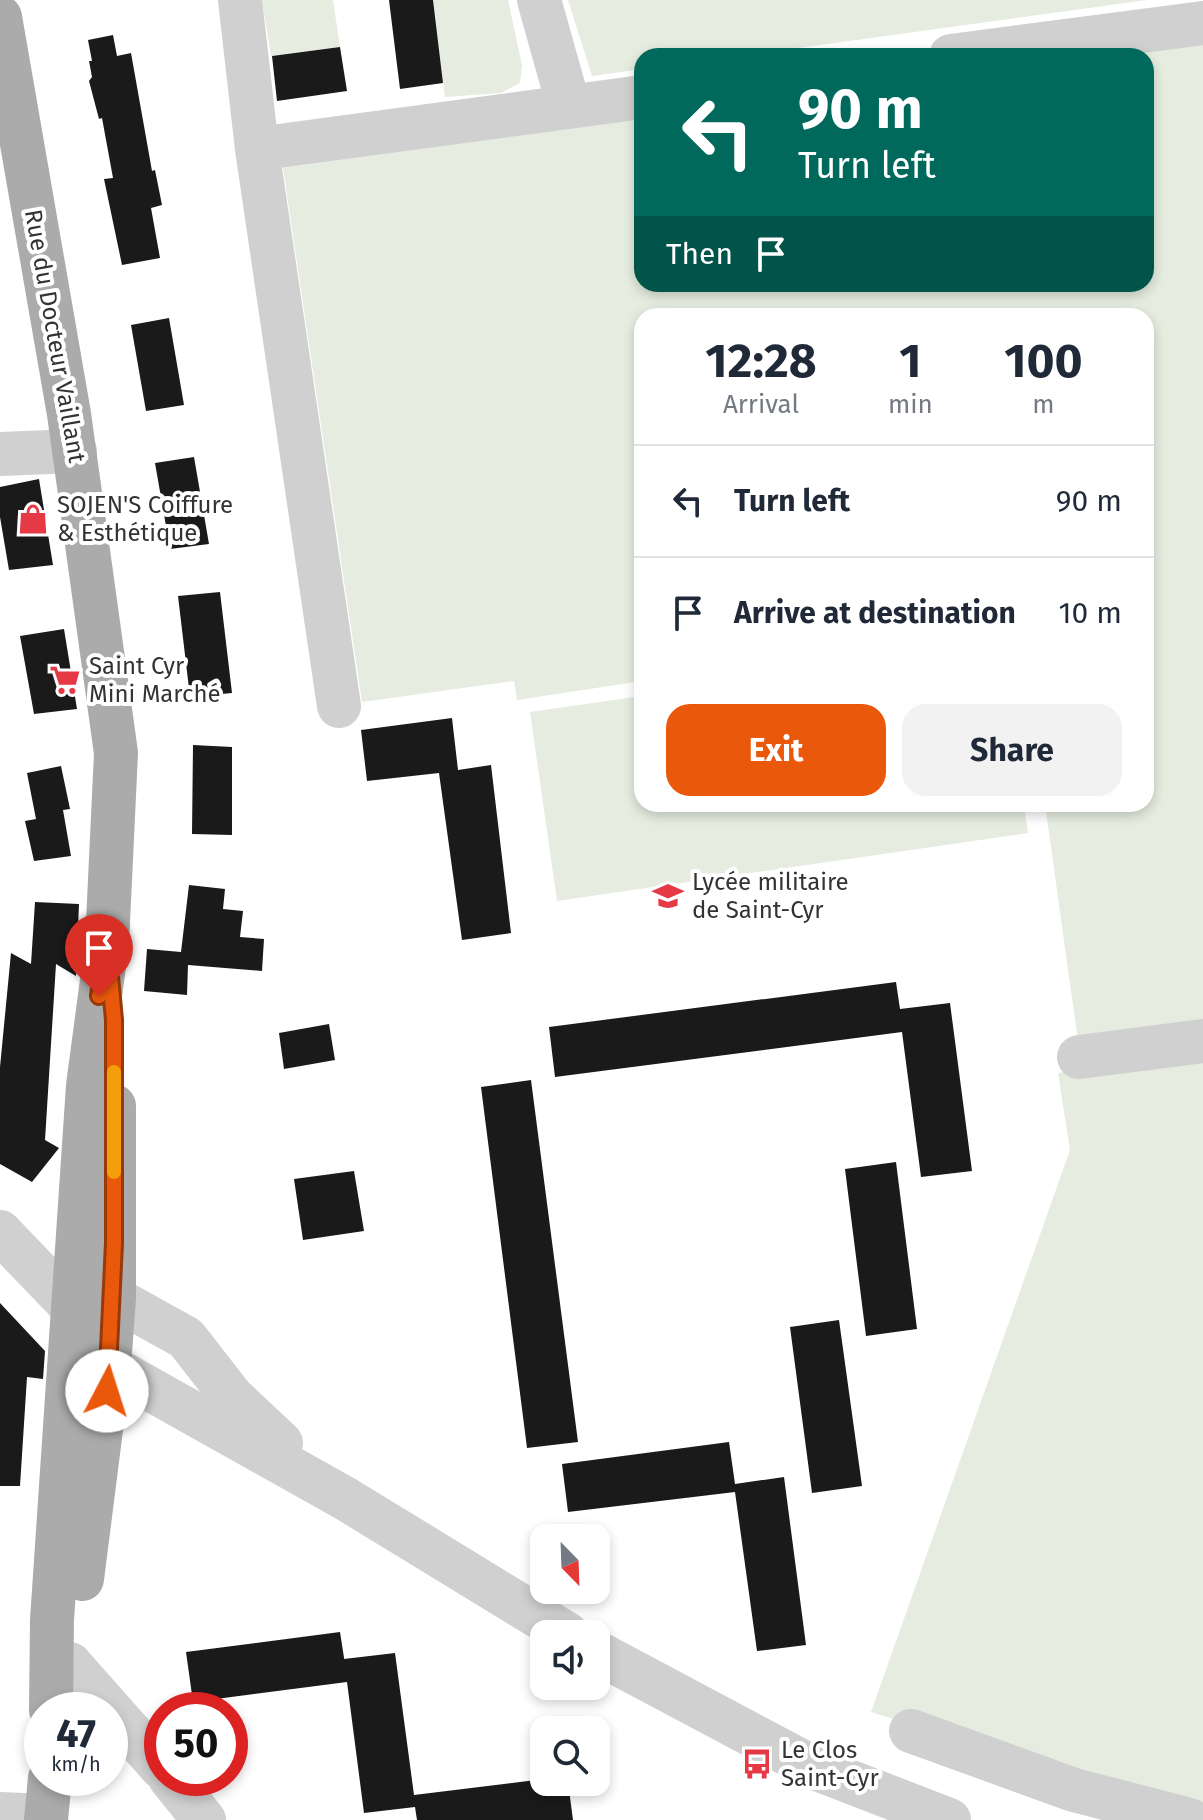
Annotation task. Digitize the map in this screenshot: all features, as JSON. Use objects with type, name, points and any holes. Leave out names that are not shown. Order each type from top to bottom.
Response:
[{"type":"main road","name":"Rue du Docteur Vaillant","points":[[0,17],[6,96],[75,451],[116,753],[107,943],[91,1050],[94,1304],[52,1620],[51,1692]]},
{"type":"main road","name":"Rue du Docteur Vaillant","points":[[65,1692],[109,1366],[94,1304]]},
{"type":"street","points":[[240,0],[257,149],[339,706]]},
{"type":"street","points":[[539,0],[569,107]]},
{"type":"street","points":[[1012,48],[1203,23]]},
{"type":"street","points":[[257,149],[634,98]]},
{"type":"street","points":[[0,454],[75,451]]},
{"type":"street","points":[[1079,1057],[1203,1041]]},
{"type":"street","points":[[0,1232],[94,1304],[186,1338],[232,1397],[346,1499]]},
{"type":"street","points":[[109,1366],[346,1499],[544,1620]]},
{"type":"street","points":[[610,1659],[800,1761],[949,1820]]},
{"type":"street","points":[[70,1664],[144,1748]]},
{"type":"street","points":[[911,1731],[1074,1790],[1190,1820]]},
{"type":"street","points":[[0,1814],[45,1796]]},
{"type":"street","points":[[185,1796],[204,1820]]},
{"type":"shaded area","points":[[262,0],[333,0],[340,47],[271,56]]},
{"type":"shaded area","points":[[433,0],[508,0],[522,65],[520,83],[501,93],[445,97]]},
{"type":"shaded area","points":[[568,0],[1147,0],[798,48],[634,48],[634,70],[592,76]]},
{"type":"shaded area","points":[[1203,40],[1203,1024],[1078,1041],[1046,812],[1154,812],[1154,308],[634,308],[634,682],[517,700],[514,681],[362,702],[283,168],[634,119],[634,292],[1154,292],[1154,48],[1144,48]]},
{"type":"shaded area","points":[[634,697],[634,812],[1025,812],[1028,833],[557,901],[530,712]]},
{"type":"shaded area","points":[[1203,1048],[1203,1817],[871,1712],[1070,1150],[1058,1073]]},
{"type":"building","points":[[389,0],[433,0],[443,83],[400,89]]},
{"type":"building","points":[[113,35],[117,56],[131,53],[152,171],[155,170],[162,205],[151,208],[160,258],[122,265],[104,179],[113,178],[102,118],[99,119],[89,81],[92,77],[89,61],[92,61],[88,40]]},
{"type":"building","points":[[340,47],[347,91],[277,101],[272,56]]},
{"type":"building","points":[[169,318],[184,405],[146,411],[131,325]]},
{"type":"building","points":[[194,457],[209,544],[170,549],[155,463]]},
{"type":"building","points":[[39,479],[53,565],[9,570],[0,517],[0,487]]},
{"type":"building","points":[[220,592],[232,693],[190,697],[178,596]]},
{"type":"building","points":[[64,629],[77,709],[34,714],[20,636]]},
{"type":"building","points":[[452,718],[458,770],[491,765],[511,933],[462,940],[439,773],[367,781],[361,730]]},
{"type":"building","points":[[193,745],[232,747],[232,835],[192,834]]},
{"type":"building","points":[[61,766],[70,809],[63,810],[71,856],[34,861],[25,821],[36,819],[27,773]]},
{"type":"building","points":[[189,885],[225,889],[223,909],[243,911],[240,937],[264,939],[262,971],[188,965],[187,995],[144,991],[147,949],[181,952]]},
{"type":"building","points":[[35,902],[79,904],[76,976],[56,964],[45,1140],[59,1148],[32,1182],[0,1164],[0,1067],[11,953],[31,964]]},
{"type":"building","points":[[896,982],[900,1009],[950,1003],[972,1171],[921,1177],[902,1032],[555,1077],[549,1027]]},
{"type":"building","points":[[329,1024],[335,1060],[284,1069],[279,1033]]},
{"type":"building","points":[[531,1080],[578,1442],[527,1448],[481,1087]]},
{"type":"building","points":[[896,1162],[917,1329],[866,1336],[845,1169]]},
{"type":"building","points":[[354,1171],[364,1231],[303,1240],[294,1179]]},
{"type":"building","points":[[0,1303],[45,1351],[43,1379],[27,1377],[20,1486],[0,1486]]},
{"type":"building","points":[[839,1320],[862,1486],[812,1493],[790,1327]]},
{"type":"building","points":[[729,1442],[735,1484],[784,1477],[806,1645],[757,1651],[735,1492],[568,1512],[562,1464]]},
{"type":"building","points":[[340,1632],[344,1659],[395,1653],[414,1795],[530,1781],[530,1796],[570,1796],[573,1820],[417,1820],[415,1807],[364,1813],[347,1682],[248,1695],[248,1692],[192,1692],[186,1652]]},
{"type":"slow traffic","points":[[114,1072],[114,1172]]},
{"type":"place","name":"SOJEN'S Coiffure & Esthétique","points":[[33,519]]},
{"type":"place","name":"Saint Cyr Mini Marché","points":[[65,680]]},
{"type":"place","name":"Lycée militaire de Saint-Cyr","points":[[668,896]]},
{"type":"place","name":"Le Clos Saint-Cyr","points":[[757,1764]]},
{"type":"route","points":[[99,996],[107,943],[114,1020],[114,1298],[107,1391]]}]
